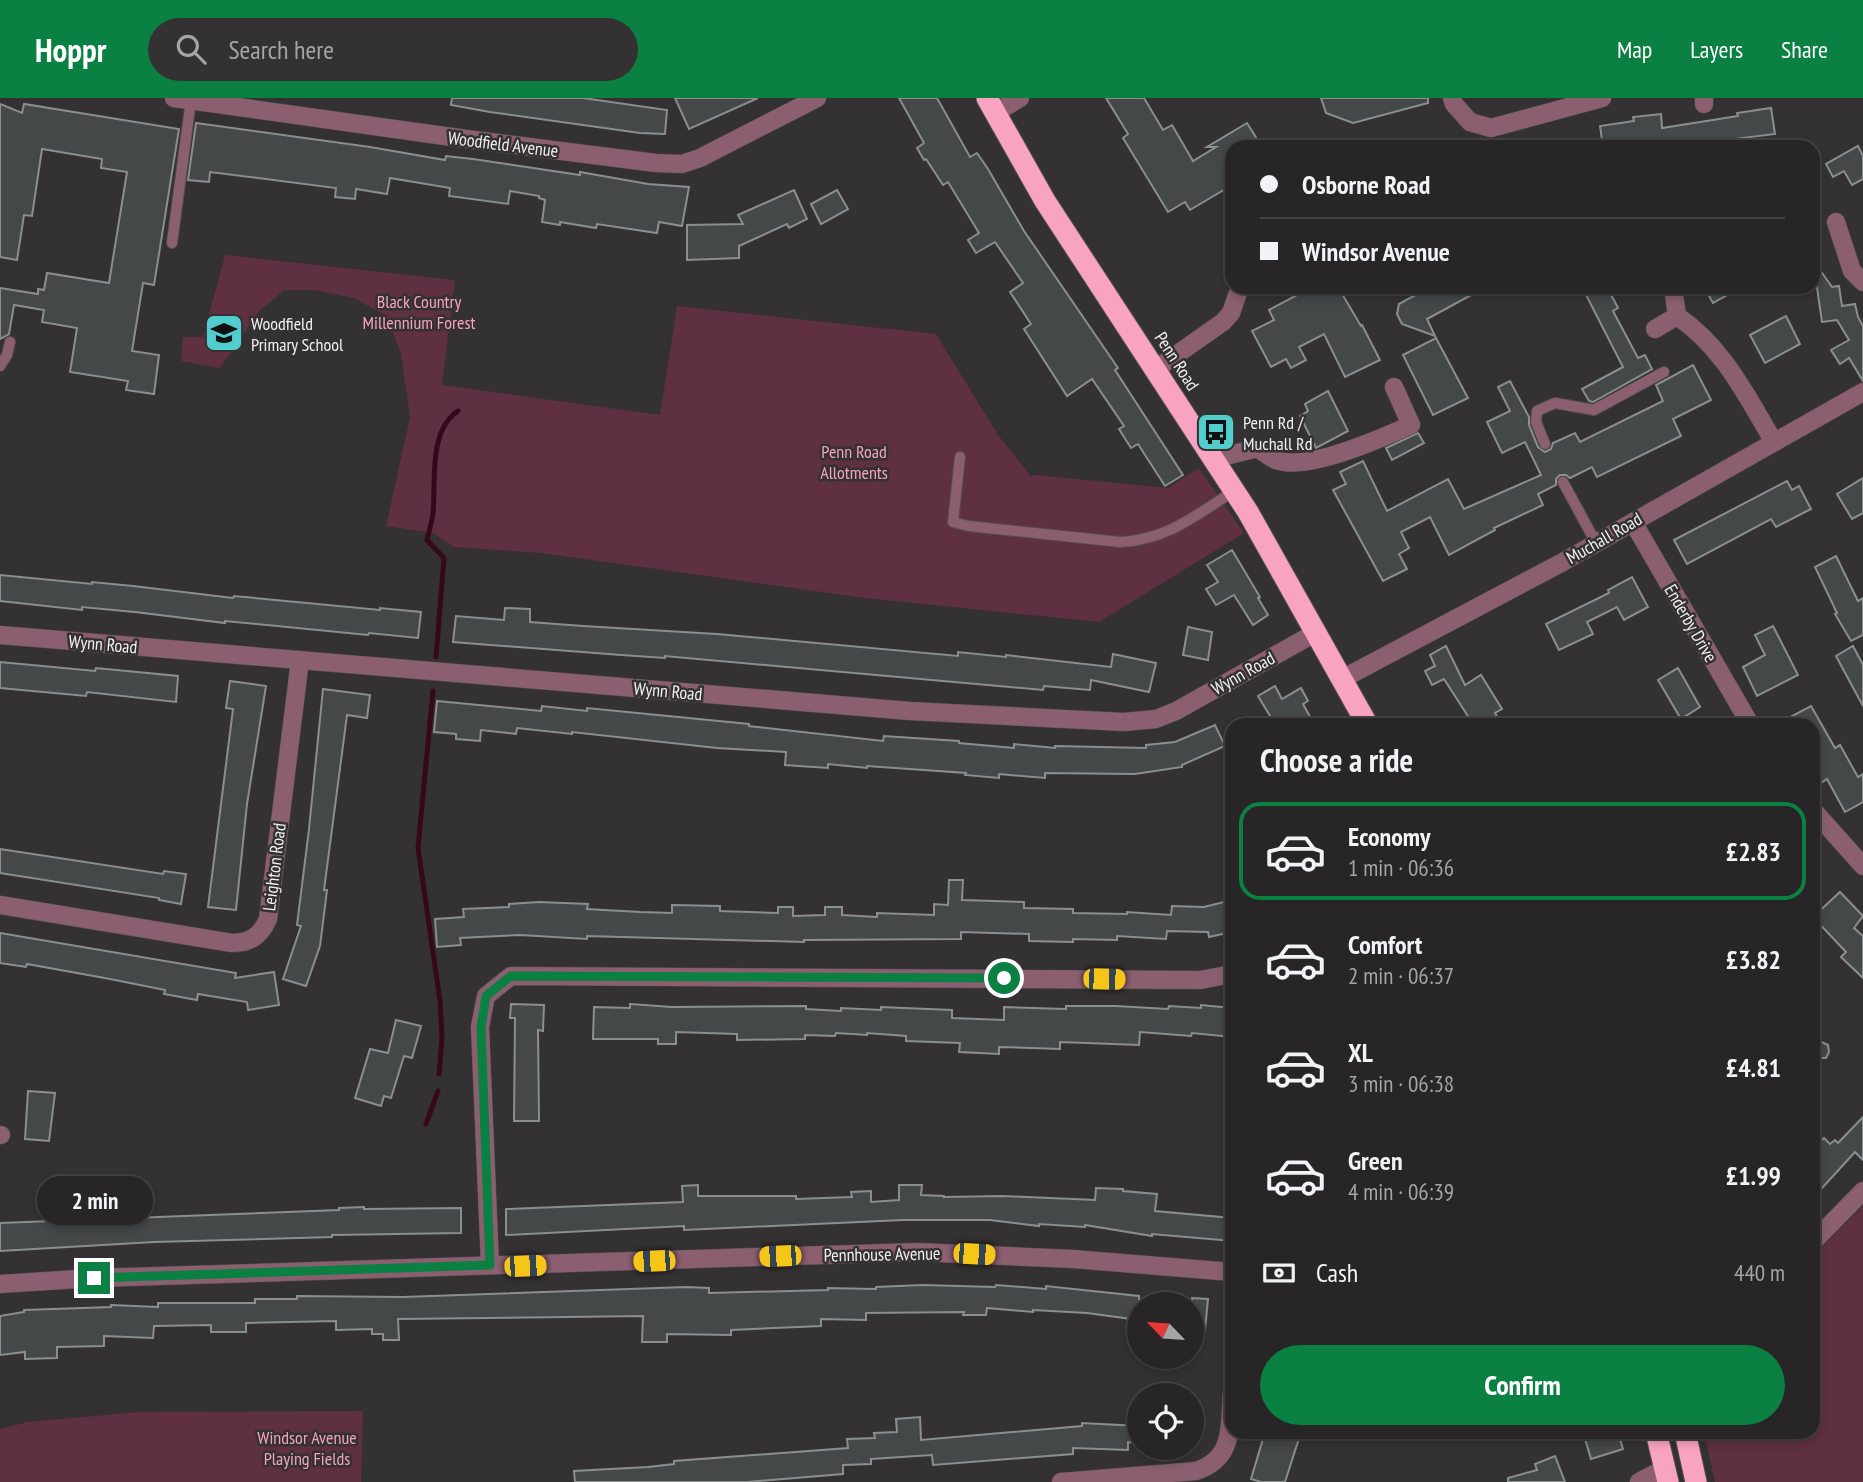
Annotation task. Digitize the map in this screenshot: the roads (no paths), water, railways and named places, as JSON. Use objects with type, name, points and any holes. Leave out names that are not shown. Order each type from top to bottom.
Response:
[{"type":"highway","name":"Penn Road","points":[[991,105],[1045,201],[1234,491],[1364,718]]},
{"type":"highway","points":[[1658,1439],[1666,1475]]},
{"type":"highway","points":[[1687,1439],[1696,1482]]},
{"type":"street","name":"Woodfield Avenue","points":[[183,99],[459,138],[682,164],[722,149],[817,98]]},
{"type":"street","points":[[991,105],[1020,98]]},
{"type":"street","points":[[1452,98],[1470,122],[1491,128],[1602,98]]},
{"type":"street","points":[[1836,222],[1852,271],[1863,282]]},
{"type":"street","points":[[1156,369],[1223,323],[1231,313],[1238,294]]},
{"type":"street","points":[[1673,294],[1677,316],[1691,325],[1725,360],[1774,442]]},
{"type":"street","points":[[1655,328],[1677,316]]},
{"type":"street","points":[[1213,459],[1258,448],[1277,461],[1300,461],[1362,447],[1412,425],[1394,387]]},
{"type":"street","name":"Muchall Road","points":[[1342,679],[1597,543],[1774,442],[1861,397]]},
{"type":"street","name":"Enderby Drive","points":[[1633,522],[1747,718]]},
{"type":"street","name":"Wynn Road","points":[[0,635],[910,711],[1124,722],[1156,719],[1177,711],[1315,633]]},
{"type":"street","name":"Leighton Road","points":[[0,905],[232,943],[244,943],[263,930],[268,919],[300,660]]},
{"type":"street","points":[[1820,823],[1863,866]]},
{"type":"street","points":[[490,1265],[481,1027],[486,996],[511,976],[1200,980],[1225,975]]},
{"type":"street","points":[[1820,1235],[1863,1191]]},
{"type":"street","name":"Pennhouse Avenue","points":[[0,1284],[94,1278],[917,1252],[1048,1258],[1225,1271]]},
{"type":"street","points":[[1061,1482],[1196,1471],[1218,1460],[1228,1439]]},
{"type":"street","points":[[1639,1482],[1666,1475]]},
{"type":"lane","points":[[172,243],[183,99]]},
{"type":"lane","points":[[0,366],[7,355],[10,342]]},
{"type":"lane","points":[[1545,444],[1536,422],[1537,411],[1555,403],[1594,410],[1664,372]]},
{"type":"lane","points":[[960,457],[953,522],[968,526],[1120,542],[1141,541],[1167,532],[1234,491]]},
{"type":"lane","points":[[1563,482],[1597,543]]},
{"type":"waterway","points":[[436,657],[444,558],[427,540],[433,513],[438,444],[448,420],[458,411]]},
{"type":"waterway","points":[[433,691],[418,848],[440,1001],[442,1038],[439,1074]]},
{"type":"waterway","points":[[426,1124],[438,1091]]},
{"type":"place","name":"Woodfield Primary School","points":[[224,333]]},
{"type":"place","name":"Penn Rd / Muchall Rd","points":[[1216,432]]},
{"type":"park label","name":"Black Country Millennium Forest","points":[[419,311]]},
{"type":"park label","name":"Penn Road Allotments","points":[[854,461]]},
{"type":"park label","name":"Windsor Avenue Playing Fields","points":[[307,1447]]}]
